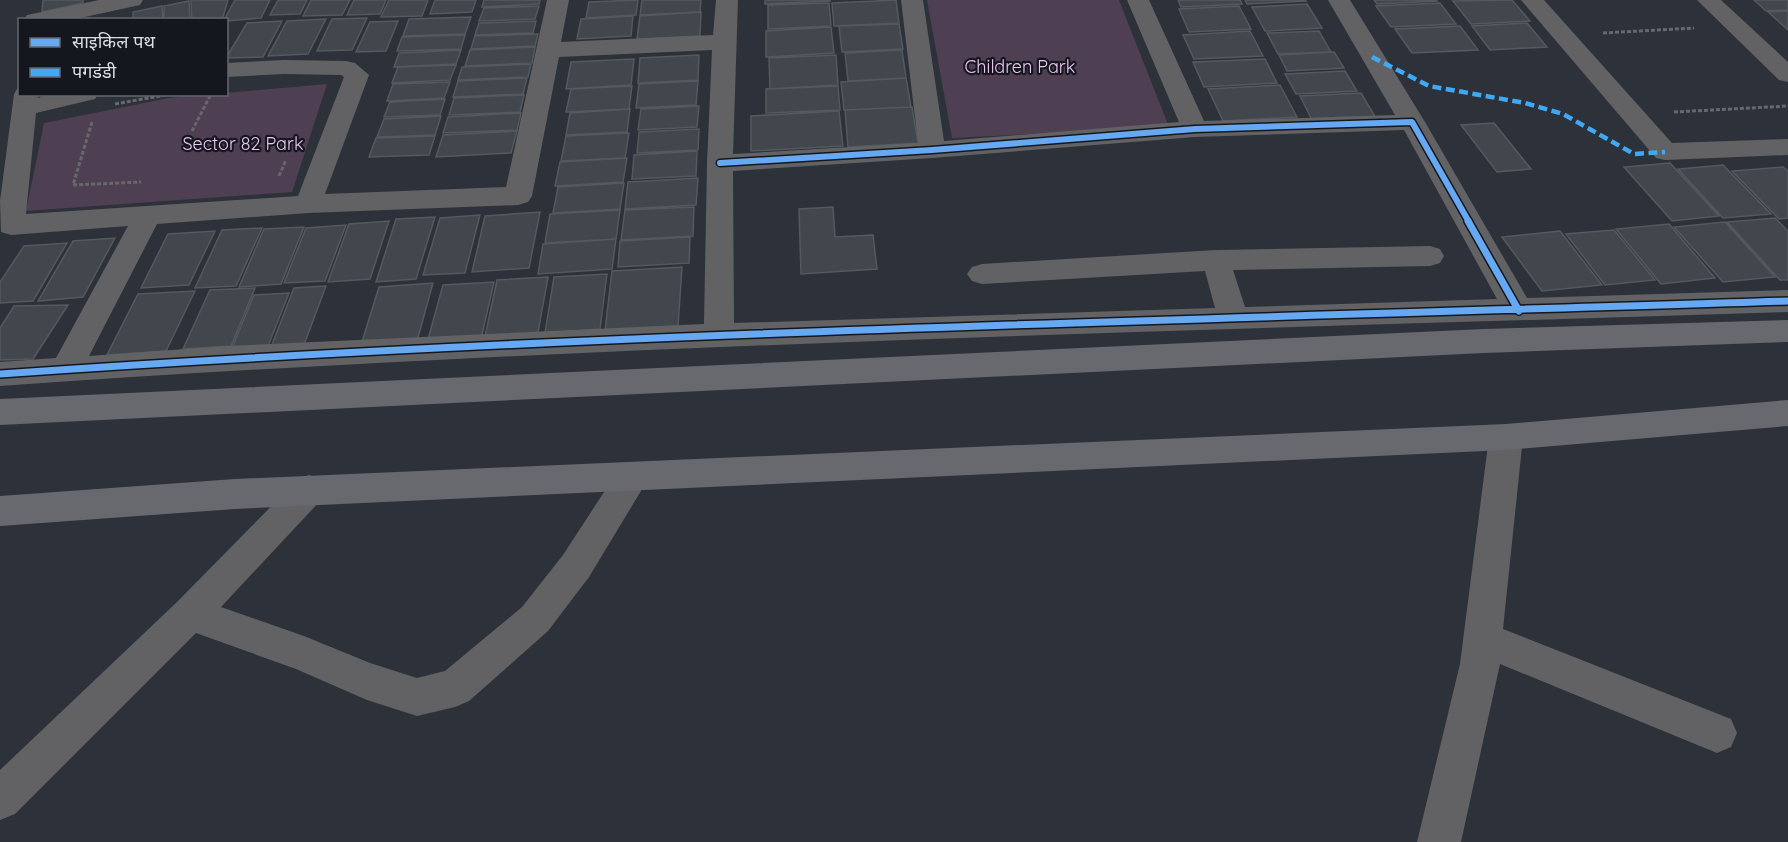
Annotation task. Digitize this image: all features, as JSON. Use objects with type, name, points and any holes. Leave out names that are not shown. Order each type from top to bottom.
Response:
[{"type":"highway","points":[[0,412],[1484,341],[1788,331]]},
{"type":"highway","points":[[0,511],[309,490],[1506,437],[1788,413]]},
{"type":"street","points":[[27,0],[29,18]]},
{"type":"street","points":[[45,18],[132,0]]},
{"type":"street","points":[[95,106],[26,101],[11,225],[308,204],[518,196],[558,0]]},
{"type":"street","points":[[719,335],[720,164],[727,0]]},
{"type":"street","points":[[912,0],[932,150]]},
{"type":"street","points":[[1138,0],[1195,129]]},
{"type":"street","points":[[1339,0],[1412,122],[1519,310]]},
{"type":"street","points":[[1532,0],[1665,152],[1788,147]]},
{"type":"street","points":[[1708,0],[1788,75]]},
{"type":"street","points":[[548,50],[724,42]]},
{"type":"street","points":[[228,70],[284,67],[346,68],[357,75],[308,204]]},
{"type":"street","points":[[720,164],[1195,129],[1412,122]]},
{"type":"street","points":[[66,369],[147,216]]},
{"type":"street","points":[[982,274],[1216,260],[1430,256]]},
{"type":"street","points":[[1216,260],[1233,319]]},
{"type":"street","points":[[0,374],[227,358],[719,335],[1788,301]]},
{"type":"street","points":[[1439,842],[1480,664],[1506,437]]},
{"type":"street","points":[[190,615],[417,697],[455,688],[535,619],[576,566],[633,476]]},
{"type":"street","points":[[0,799],[190,615],[309,490]]},
{"type":"street","points":[[1483,639],[1717,733]]},
{"type":"path","points":[[1604,41],[1596,33],[1697,28]]},
{"type":"path","points":[[142,182],[73,185],[95,106],[158,96]]},
{"type":"path","points":[[192,131],[210,96]]},
{"type":"path","points":[[1672,112],[1788,106]]},
{"type":"path","points":[[279,177],[288,155]]},
{"type":"green space","name":"Children Park","points":[[927,0],[1119,0],[1169,127],[952,138]]},
{"type":"green space","name":"Sector 82 Park","points":[[327,84],[292,192],[26,211],[44,123],[169,98],[228,96],[228,93]]},
{"type":"building","points":[[43,0],[83,0],[83,3],[42,12]]},
{"type":"building","points":[[191,0],[228,0],[223,18],[192,18]]},
{"type":"building","points":[[235,0],[270,0],[261,18],[228,21],[228,18],[225,18]]},
{"type":"building","points":[[278,0],[307,0],[300,14],[270,15]]},
{"type":"building","points":[[311,0],[350,0],[342,15],[303,16]]},
{"type":"building","points":[[354,0],[386,0],[380,14],[347,15]]},
{"type":"building","points":[[389,0],[428,0],[422,16],[381,17]]},
{"type":"building","points":[[435,0],[476,0],[472,12],[430,14]]},
{"type":"building","points":[[484,0],[540,0],[539,4],[482,7]]},
{"type":"building","points":[[638,0],[636,15],[586,18],[589,2]]},
{"type":"building","points":[[642,0],[701,0],[700,12],[640,15]]},
{"type":"building","points":[[765,0],[830,0],[830,1],[765,4]]},
{"type":"building","points":[[896,0],[899,23],[834,26],[832,3]]},
{"type":"building","points":[[1178,0],[1240,0],[1242,4],[1181,7]]},
{"type":"building","points":[[1245,0],[1305,0],[1306,1],[1247,4]]},
{"type":"building","points":[[1374,0],[1436,0],[1437,1],[1377,4]]},
{"type":"building","points":[[1512,0],[1530,21],[1471,24],[1453,1]]},
{"type":"building","points":[[1754,0],[1788,0],[1788,10],[1766,11]]},
{"type":"building","points":[[189,1],[190,18],[164,18],[164,6]]},
{"type":"building","points":[[829,3],[831,26],[768,29],[768,5]]},
{"type":"building","points":[[1440,3],[1456,24],[1391,27],[1376,6]]},
{"type":"building","points":[[1307,4],[1322,28],[1265,31],[1252,7]]},
{"type":"building","points":[[162,6],[163,18],[133,18],[133,12]]},
{"type":"building","points":[[539,6],[535,19],[479,21],[484,8]]},
{"type":"building","points":[[1239,6],[1251,29],[1189,32],[1179,9]]},
{"type":"building","points":[[1788,11],[1788,30],[1768,12]]},
{"type":"building","points":[[701,12],[700,36],[637,39],[640,16]]},
{"type":"building","points":[[633,16],[631,36],[577,39],[581,19]]},
{"type":"building","points":[[471,17],[465,34],[403,36],[409,19]]},
{"type":"building","points":[[367,18],[352,50],[317,51],[332,19]]},
{"type":"building","points":[[326,19],[308,54],[268,56],[287,21]]},
{"type":"building","points":[[282,21],[263,57],[228,58],[228,55],[247,23]]},
{"type":"building","points":[[398,21],[386,51],[356,52],[370,22]]},
{"type":"building","points":[[536,21],[533,33],[475,35],[479,23]]},
{"type":"building","points":[[1527,23],[1547,47],[1490,50],[1472,26]]},
{"type":"building","points":[[899,24],[903,49],[842,52],[839,26]]},
{"type":"building","points":[[1460,26],[1478,50],[1412,53],[1395,29]]},
{"type":"building","points":[[831,27],[834,53],[766,57],[766,31]]},
{"type":"building","points":[[1250,31],[1263,56],[1194,59],[1183,35]]},
{"type":"building","points":[[1319,31],[1331,52],[1278,54],[1267,33]]},
{"type":"building","points":[[538,34],[535,46],[471,49],[475,36]]},
{"type":"building","points":[[465,35],[461,49],[397,51],[402,37]]},
{"type":"building","points":[[535,47],[532,63],[465,66],[470,50]]},
{"type":"building","points":[[461,50],[456,64],[394,67],[399,53]]},
{"type":"building","points":[[902,50],[906,78],[848,81],[845,53]]},
{"type":"building","points":[[1334,52],[1344,68],[1287,71],[1279,55]]},
{"type":"building","points":[[699,55],[698,80],[638,83],[640,58]]},
{"type":"building","points":[[836,55],[838,85],[770,89],[769,58]]},
{"type":"building","points":[[634,59],[631,85],[566,89],[571,62]]},
{"type":"building","points":[[1265,59],[1277,83],[1204,87],[1193,62]]},
{"type":"building","points":[[531,64],[528,77],[458,80],[462,67]]},
{"type":"building","points":[[456,65],[450,80],[392,83],[398,67]]},
{"type":"building","points":[[1345,71],[1357,91],[1296,94],[1285,74]]},
{"type":"building","points":[[527,78],[523,94],[453,97],[458,81]]},
{"type":"building","points":[[906,78],[911,107],[844,110],[841,82]]},
{"type":"building","points":[[698,81],[696,105],[636,108],[639,84]]},
{"type":"building","points":[[450,82],[444,98],[387,101],[393,84]]},
{"type":"building","points":[[1280,85],[1297,117],[1223,121],[1208,89]]},
{"type":"building","points":[[632,86],[629,109],[566,112],[571,89]]},
{"type":"building","points":[[838,86],[840,110],[766,113],[766,89]]},
{"type":"building","points":[[1361,93],[1376,118],[1313,122],[1300,96]]},
{"type":"building","points":[[524,95],[520,112],[449,115],[454,98]]},
{"type":"building","points":[[445,99],[440,115],[384,117],[390,102]]},
{"type":"building","points":[[699,106],[697,127],[638,130],[641,109]]},
{"type":"building","points":[[912,107],[918,143],[848,147],[845,110]]},
{"type":"building","points":[[630,109],[627,132],[566,135],[570,113]]},
{"type":"building","points":[[839,111],[843,146],[751,151],[751,116]]},
{"type":"building","points":[[521,113],[517,130],[443,133],[448,117]]},
{"type":"building","points":[[441,116],[435,135],[377,137],[384,119]]},
{"type":"building","points":[[1494,123],[1531,169],[1497,172],[1461,125]]},
{"type":"building","points":[[699,129],[698,150],[637,153],[639,132]]},
{"type":"building","points":[[517,131],[511,153],[436,157],[443,135]]},
{"type":"building","points":[[629,133],[625,158],[561,161],[566,136]]},
{"type":"building","points":[[435,136],[429,155],[369,157],[376,138]]},
{"type":"building","points":[[697,151],[696,176],[632,179],[634,155]]},
{"type":"building","points":[[627,158],[623,182],[555,186],[560,162]]},
{"type":"building","points":[[1670,163],[1719,216],[1672,221],[1624,167]]},
{"type":"building","points":[[1723,165],[1771,214],[1723,218],[1678,169]]},
{"type":"building","points":[[1783,167],[1788,171],[1788,218],[1779,219],[1732,171]]},
{"type":"building","points":[[698,178],[696,205],[625,209],[628,182]]},
{"type":"building","points":[[624,183],[620,209],[553,213],[558,187]]},
{"type":"building","points":[[694,207],[693,236],[621,240],[625,210]]},
{"type":"building","points":[[833,207],[835,237],[873,235],[877,269],[801,274],[799,209]]},
{"type":"building","points":[[620,210],[616,239],[545,243],[550,214]]},
{"type":"building","points":[[540,212],[529,268],[472,272],[485,216]]},
{"type":"building","points":[[480,215],[465,273],[423,275],[440,218]]},
{"type":"building","points":[[435,217],[416,279],[376,282],[396,219]]},
{"type":"building","points":[[1775,218],[1788,231],[1788,280],[1780,280],[1727,222]]},
{"type":"building","points":[[389,221],[370,279],[328,282],[349,224]]},
{"type":"building","points":[[1725,222],[1775,277],[1723,282],[1674,227]]},
{"type":"building","points":[[1669,224],[1715,278],[1661,284],[1616,229]]},
{"type":"building","points":[[346,225],[325,281],[284,283],[306,228]]},
{"type":"building","points":[[304,227],[281,284],[239,287],[264,229]]},
{"type":"building","points":[[262,228],[236,286],[195,288],[222,230]]},
{"type":"building","points":[[1614,230],[1655,280],[1605,285],[1566,234]]},
{"type":"building","points":[[215,231],[189,285],[141,288],[168,234]]},
{"type":"building","points":[[1560,231],[1602,285],[1542,291],[1502,237]]},
{"type":"building","points":[[690,237],[689,263],[618,267],[620,241]]},
{"type":"building","points":[[115,238],[83,297],[38,301],[73,241]]},
{"type":"building","points":[[616,239],[612,269],[538,274],[543,244]]},
{"type":"building","points":[[67,243],[33,301],[0,303],[0,282],[24,246]]},
{"type":"building","points":[[682,267],[678,326],[605,330],[612,271]]},
{"type":"building","points":[[607,274],[600,329],[545,333],[554,277]]},
{"type":"building","points":[[548,277],[537,338],[484,341],[497,280]]},
{"type":"building","points":[[494,282],[481,339],[427,343],[443,285]]},
{"type":"building","points":[[433,283],[417,341],[361,345],[379,287]]},
{"type":"building","points":[[326,286],[301,353],[268,355],[294,288]]},
{"type":"building","points":[[255,288],[231,346],[183,349],[210,290]]},
{"type":"building","points":[[195,291],[166,351],[107,355],[138,294]]},
{"type":"building","points":[[289,293],[266,351],[230,353],[254,295]]},
{"type":"building","points":[[68,305],[33,359],[0,360],[0,328],[14,306]]},
{"type":"marked path","points":[[1372,57],[1429,86],[1525,103],[1563,114],[1634,154],[1665,152]]},
{"type":"cycle path","points":[[720,163],[932,150],[1195,129],[1412,122],[1519,311]]},
{"type":"cycle path","points":[[0,374],[227,358],[719,335],[1788,301]]}]
